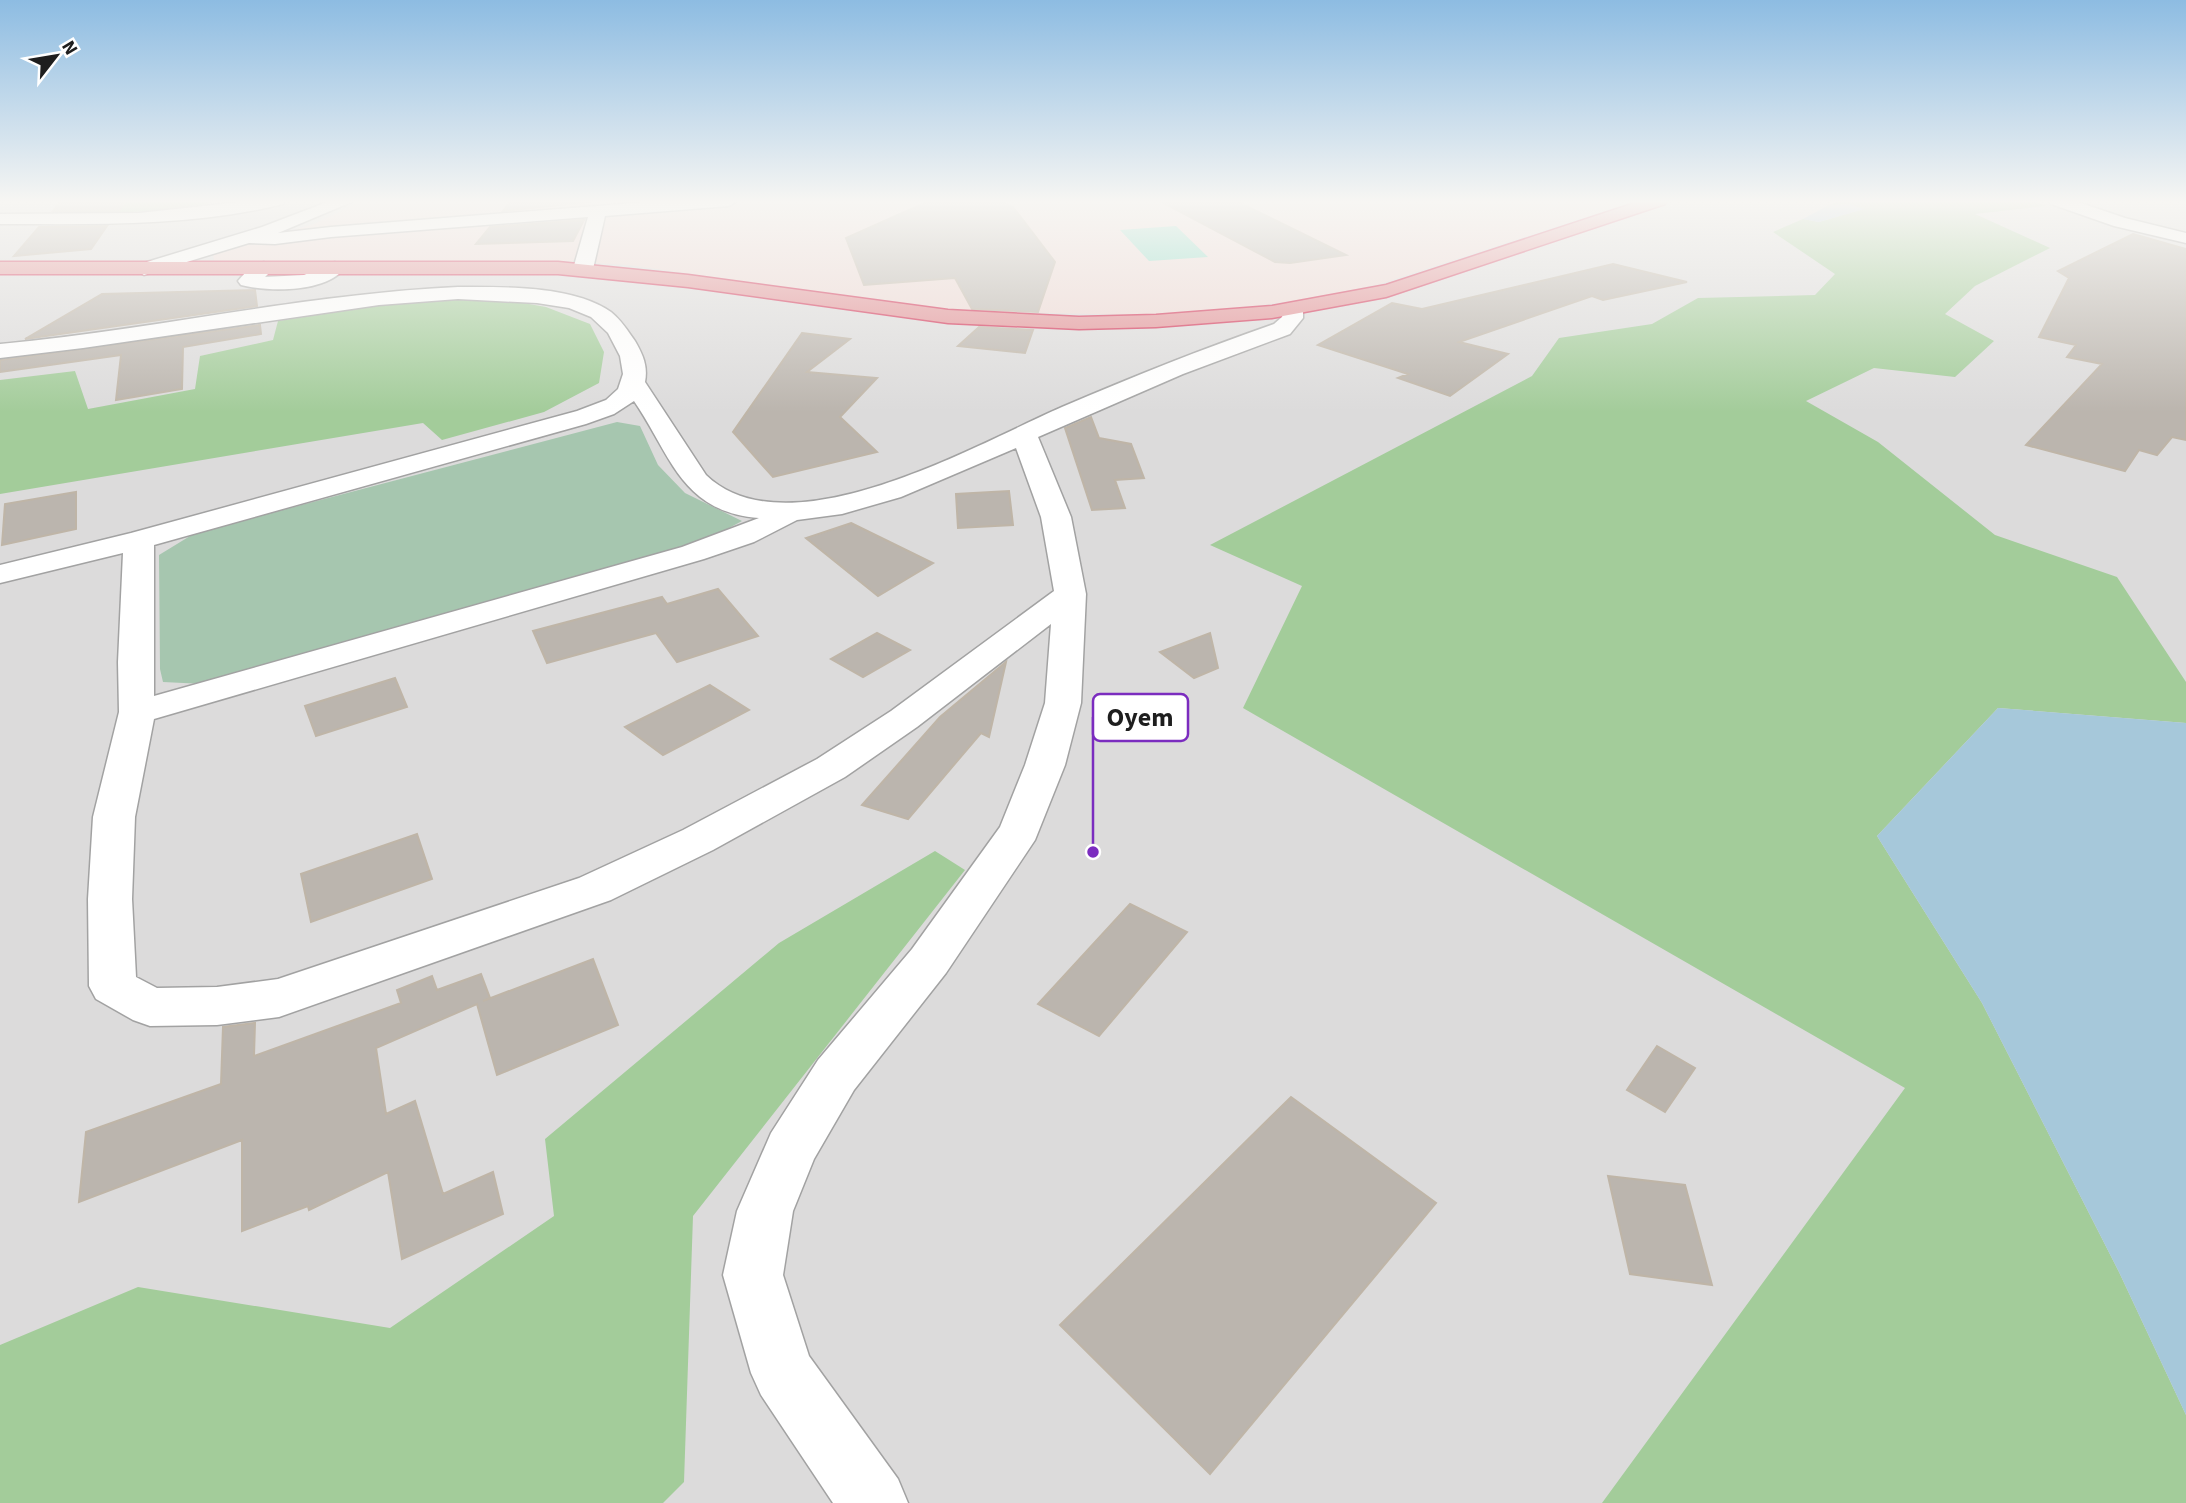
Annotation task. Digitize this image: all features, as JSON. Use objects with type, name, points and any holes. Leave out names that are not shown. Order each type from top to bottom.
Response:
[{"type":"highway","points":[[602,271],[991,319],[1078,323],[1205,318],[1268,312],[1388,291]]},
{"type":"highway","points":[[1205,318],[1269,333],[1448,271]]},
{"type":"street","points":[[489,292],[523,271]]},
{"type":"street","points":[[556,299],[610,272]]},
{"type":"street","points":[[0,351],[83,342],[389,298],[489,292],[556,299],[596,312],[613,324],[629,349],[635,367],[634,383],[628,394],[617,403],[577,419],[139,540],[0,574]]},
{"type":"street","points":[[634,383],[673,442],[687,471],[708,491],[728,501],[755,509],[791,511],[829,508],[879,496],[934,476],[1023,433],[1157,375],[1269,333],[1292,318],[1293,308]]},
{"type":"street","points":[[1268,312],[1269,333]]},
{"type":"street","points":[[874,1503],[783,1373],[753,1275],[765,1212],[790,1150],[836,1075],[929,961],[1020,831],[1045,765],[1063,703],[1070,594],[1056,517],[1023,433]]},
{"type":"street","points":[[137,712],[693,553],[772,524],[791,511]]},
{"type":"street","points":[[139,540],[135,662],[137,712],[114,817],[110,899],[113,986],[150,1007],[217,1006],[279,998],[596,889],[698,840],[831,768],[904,719],[1070,594]]},
{"type":"shaded area","points":[[0,271],[2186,271],[2186,1503],[0,1503]]},
{"type":"shaded area","points":[[672,271],[1419,271],[1380,284],[1313,298],[1228,310],[1138,315],[955,311]]},
{"type":"green space","points":[[1831,271],[2004,271],[1975,286],[1945,314],[1994,341],[1955,377],[1874,368],[1806,401],[1878,442],[1995,535],[2117,577],[2186,682],[2186,723],[1998,708],[1877,836],[1982,1003],[2119,1272],[2186,1415],[2186,1503],[1602,1503],[1905,1088],[1243,708],[1302,586],[1210,545],[1532,376],[1559,338],[1652,324],[1698,298],[1815,295],[1835,274]]},
{"type":"green space","points":[[490,297],[546,307],[590,324],[604,352],[599,383],[544,412],[442,440],[423,423],[0,494],[0,380],[75,371],[88,409],[195,389],[200,356],[273,340],[278,321],[414,300]]},
{"type":"green space","points":[[617,422],[640,426],[658,465],[685,493],[742,521],[707,540],[204,684],[163,682],[160,669],[159,555],[195,533]]},
{"type":"green space","points":[[935,851],[965,870],[693,1216],[684,1482],[663,1503],[0,1503],[0,1345],[138,1287],[390,1328],[554,1216],[545,1139],[779,943]]},
{"type":"water","points":[[1998,708],[2186,723],[2186,1415],[2119,1272],[1982,1003],[1877,836]]},
{"type":"building","points":[[859,271],[1052,271],[1038,312],[972,309],[955,278],[864,285]]},
{"type":"building","points":[[1583,271],[1642,271],[1687,282],[1603,300],[1592,296],[1459,342],[1508,354],[1450,396],[1398,378],[1408,374],[1318,345],[1392,303],[1422,309]]},
{"type":"building","points":[[2058,271],[2186,271],[2186,440],[2172,437],[2157,455],[2139,450],[2125,471],[2026,445],[2102,364],[2067,357],[2076,345],[2039,337],[2069,278]]},
{"type":"building","points":[[255,290],[257,306],[25,339],[102,294]]},
{"type":"building","points":[[260,325],[261,334],[183,347],[182,389],[116,400],[121,355],[0,372],[0,360]]},
{"type":"building","points":[[979,327],[1033,330],[1025,353],[958,346]]},
{"type":"building","points":[[802,333],[850,339],[807,372],[877,378],[840,417],[877,452],[773,477],[733,432]]},
{"type":"building","points":[[1091,417],[1099,438],[1131,444],[1144,478],[1115,480],[1125,508],[1092,510],[1065,428]]},
{"type":"building","points":[[1009,491],[1013,525],[958,528],[956,494]]},
{"type":"building","points":[[76,492],[76,529],[2,545],[5,504]]},
{"type":"building","points":[[851,523],[933,563],[878,596],[806,538]]},
{"type":"building","points":[[718,589],[758,636],[677,662],[656,633],[547,663],[533,631],[662,597],[667,604]]},
{"type":"building","points":[[877,633],[910,650],[863,677],[831,659]]},
{"type":"building","points":[[1210,633],[1218,668],[1194,678],[1160,652]]},
{"type":"building","points":[[1006,662],[989,737],[981,733],[908,819],[862,805],[940,717]]},
{"type":"building","points":[[395,678],[407,707],[316,736],[305,706]]},
{"type":"building","points":[[710,685],[749,710],[663,755],[625,727]]},
{"type":"building","points":[[417,834],[432,879],[311,922],[301,874]]},
{"type":"building","points":[[1130,904],[1187,932],[1099,1036],[1038,1004]]},
{"type":"building","points":[[593,959],[618,1025],[497,1075],[477,1004],[376,1048],[386,1114],[415,1101],[443,1194],[493,1172],[503,1214],[402,1259],[388,1172],[309,1210],[308,1206],[242,1231],[242,1140],[79,1202],[86,1132],[221,1084],[223,1027],[255,1023],[254,1056],[401,1003],[397,990],[432,976],[437,990],[481,974],[490,998],[483,1001]]},
{"type":"building","points":[[1657,1046],[1695,1068],[1665,1112],[1627,1090]]},
{"type":"building","points":[[1291,1097],[1436,1203],[1210,1474],[1060,1325]]},
{"type":"building","points":[[1608,1176],[1685,1185],[1712,1285],[1630,1274]]},
{"type":"place","name":"Oyem","points":[[1093,852]]}]
